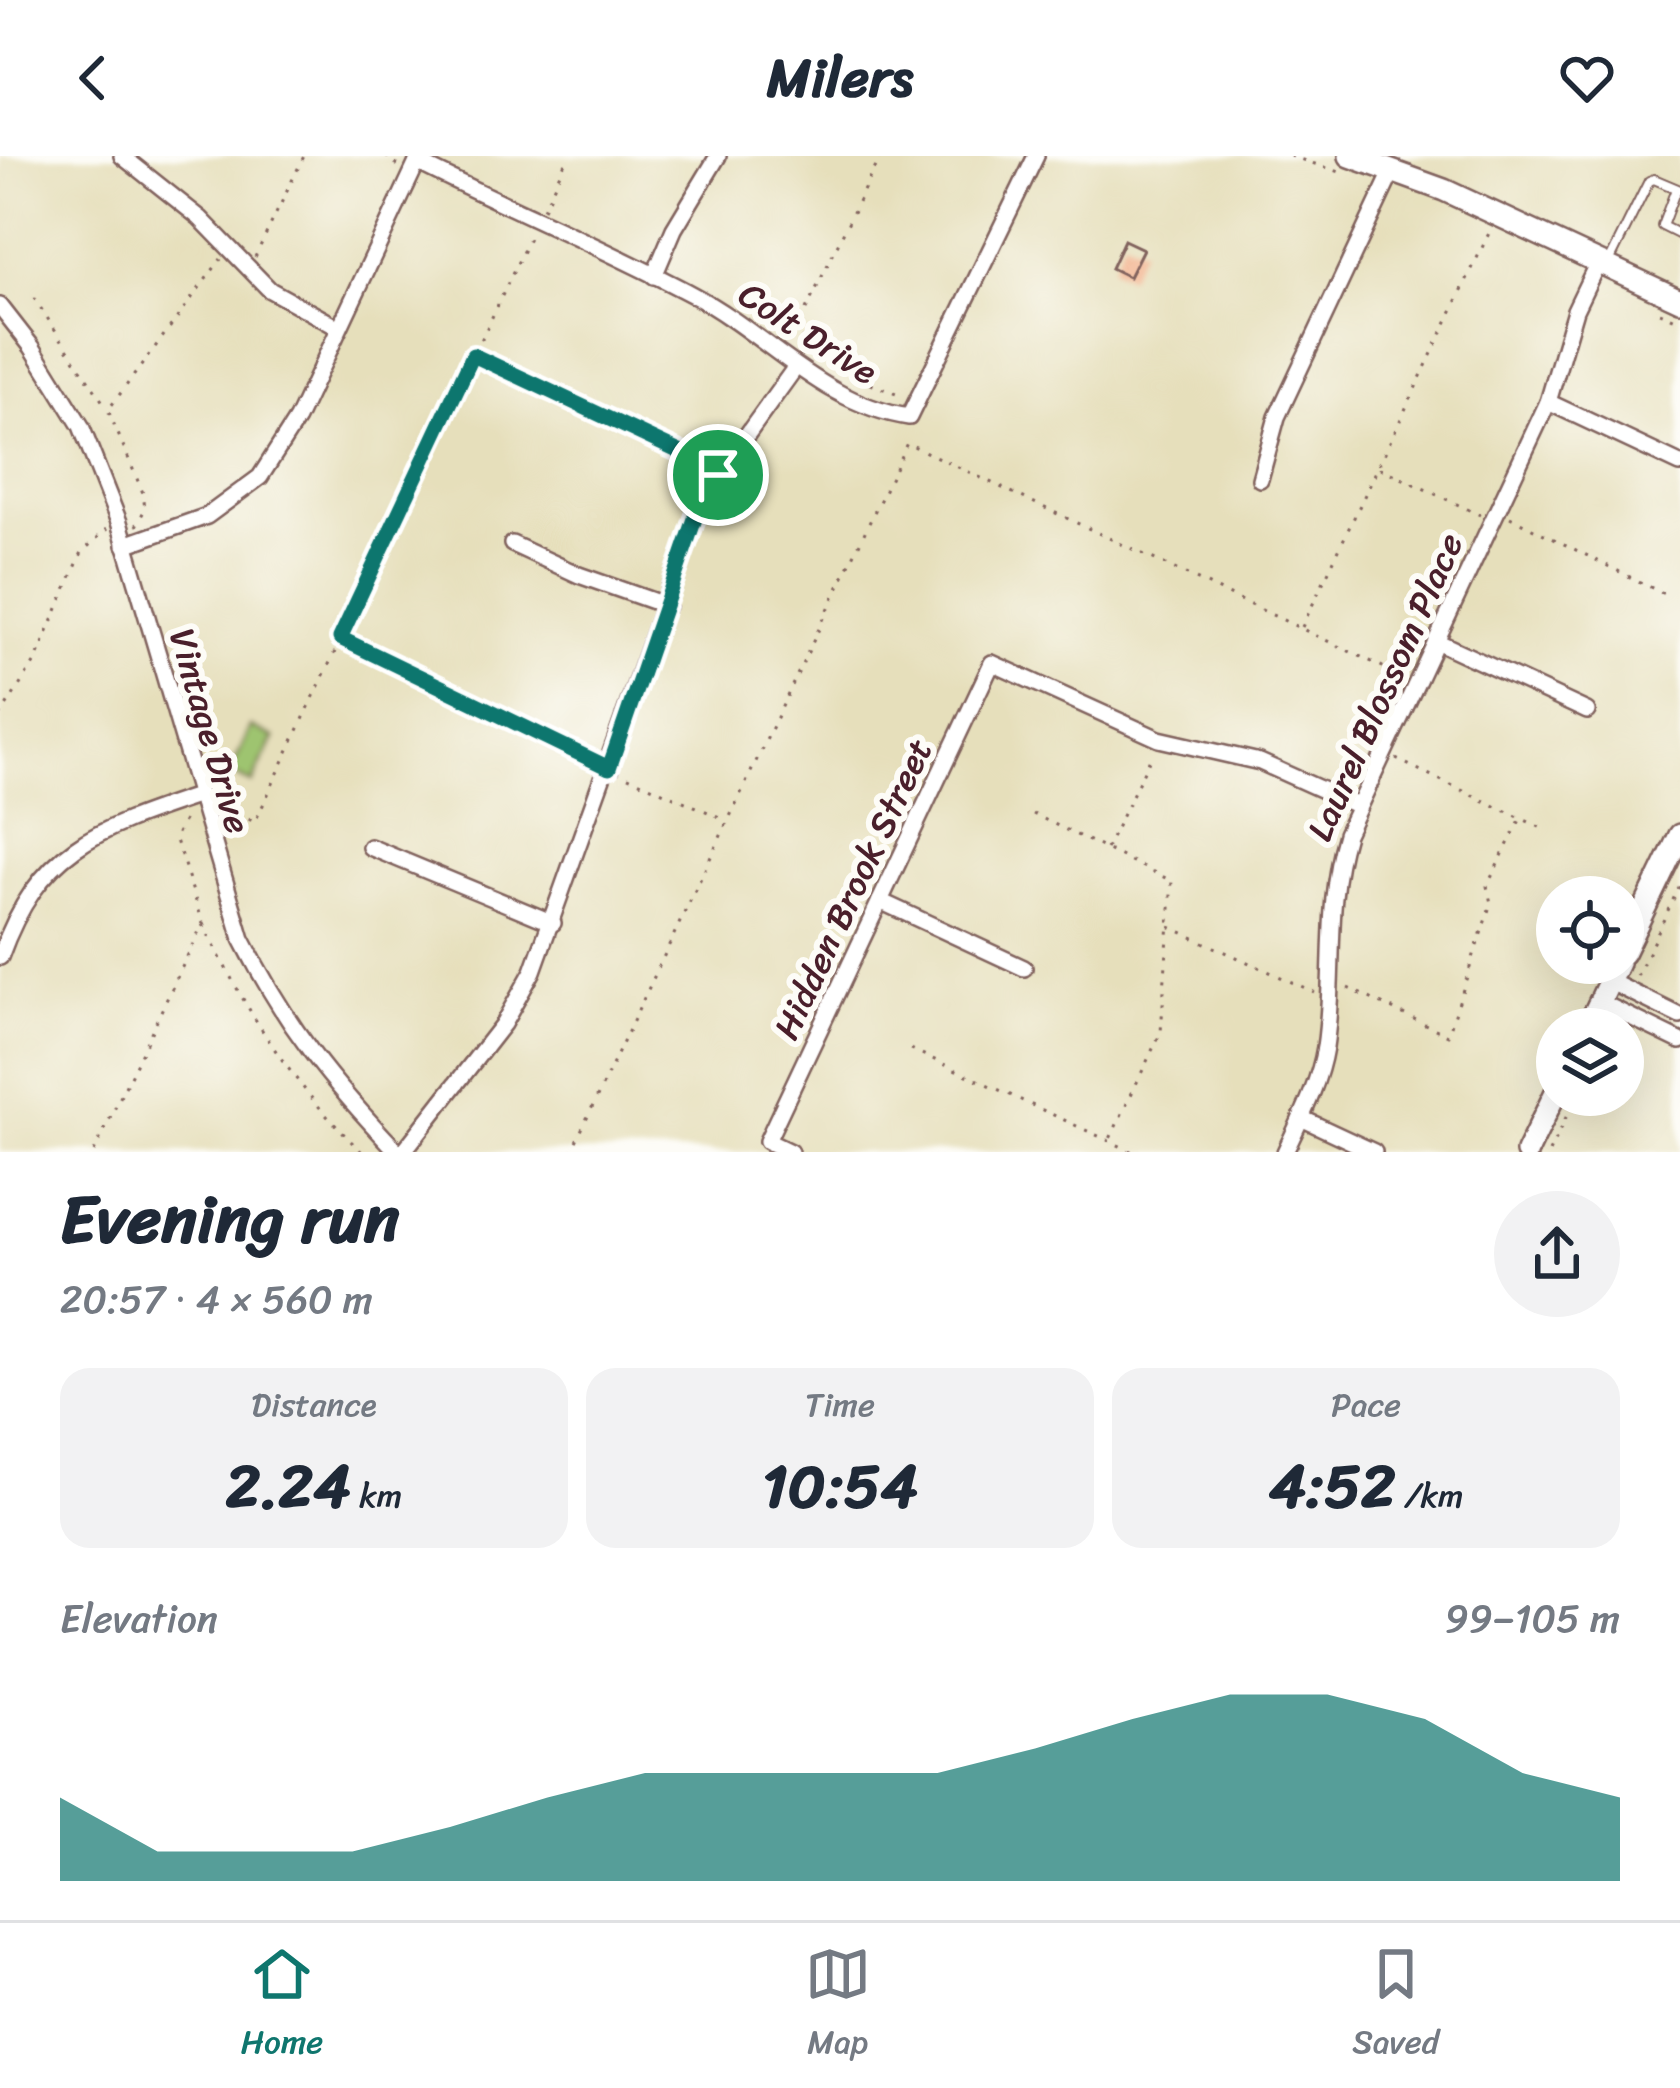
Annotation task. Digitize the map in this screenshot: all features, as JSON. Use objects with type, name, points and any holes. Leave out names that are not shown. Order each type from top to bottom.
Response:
[{"type":"street","points":[[122,156],[165,187],[270,290],[339,328]]},
{"type":"street","points":[[654,276],[674,230],[718,156]]},
{"type":"street","name":"Colt Drive","points":[[418,159],[698,298],[795,368],[877,412],[909,417],[1036,156]]},
{"type":"street","points":[[125,545],[207,516],[260,478],[297,419],[418,159]]},
{"type":"street","points":[[1351,166],[1393,170],[1602,264],[1670,306]]},
{"type":"street","points":[[1260,479],[1277,417],[1393,170]]},
{"type":"street","name":"Laurel Blossom Place","points":[[1285,1152],[1324,1053],[1332,888],[1346,834],[1548,402],[1575,310],[1602,264]]},
{"type":"street","name":"Vintage Drive","points":[[0,306],[32,346],[81,426],[119,522],[242,939],[274,1003],[344,1096],[400,1152]]},
{"type":"street","points":[[400,1152],[503,1024],[533,971],[698,510],[795,368]]},
{"type":"street","points":[[1548,402],[1680,464]]},
{"type":"street","points":[[512,544],[578,575],[667,606]]},
{"type":"street","points":[[1436,641],[1587,711]]},
{"type":"street","name":"Hidden Brook Street","points":[[790,1152],[767,1141],[992,663],[1159,739]]},
{"type":"street","points":[[1159,739],[1260,762],[1358,806]]},
{"type":"street","points":[[0,957],[22,907],[44,874],[74,847],[115,824],[197,796]]},
{"type":"street","points":[[1644,909],[1680,835]]},
{"type":"street","points":[[370,847],[553,923]]},
{"type":"street","points":[[880,902],[1024,968]]},
{"type":"street","points":[[1614,984],[1680,1016]]},
{"type":"street","points":[[1614,984],[1680,1041]]},
{"type":"street","points":[[1527,1152],[1544,1116]]},
{"type":"street","points":[[1301,1118],[1374,1152]]},
{"type":"lane","points":[[1602,264],[1648,181],[1654,179],[1678,190],[1662,226],[1680,235]]},
{"type":"path","points":[[250,269],[304,156]]},
{"type":"path","points":[[362,1152],[268,1044],[203,923],[175,837],[197,796],[255,822],[568,156]]},
{"type":"path","points":[[880,156],[794,333],[856,378],[900,393],[909,417]]},
{"type":"path","points":[[1290,156],[1351,166]]},
{"type":"path","points":[[1301,628],[1490,231]]},
{"type":"path","points":[[108,410],[230,248]]},
{"type":"path","points":[[34,298],[108,410],[145,509],[125,545]]},
{"type":"path","points":[[1670,306],[1680,321]]},
{"type":"path","points":[[473,355],[703,463],[718,475]]},
{"type":"path","points":[[571,1152],[907,442],[1417,682]]},
{"type":"path","points":[[1378,467],[1666,595]]},
{"type":"path","points":[[0,716],[36,659],[82,552],[93,538],[119,522]]},
{"type":"path","points":[[340,638],[726,820]]},
{"type":"path","points":[[1106,849],[1159,739]]},
{"type":"path","points":[[1384,753],[1546,830]]},
{"type":"path","points":[[1033,814],[1172,881],[1161,1032],[1109,1141]]},
{"type":"path","points":[[1330,980],[1448,1034],[1491,903],[1487,886],[1521,818]]},
{"type":"path","points":[[1644,939],[1680,885]]},
{"type":"path","points":[[94,1152],[203,923]]},
{"type":"path","points":[[1168,926],[1330,999]]},
{"type":"path","points":[[911,1049],[1133,1152]]},
{"type":"path","points":[[1549,1152],[1566,1116]]},
{"type":"path","points":[[1116,1152],[1119,1145]]},
{"type":"green space","points":[[251,727],[274,738],[252,783],[230,773]]},
{"type":"building","points":[[1124,240],[1143,249],[1129,277],[1111,268]]},
{"type":"route","points":[[473,355],[703,463],[718,475],[698,510],[609,768],[340,638],[473,355]]}]
